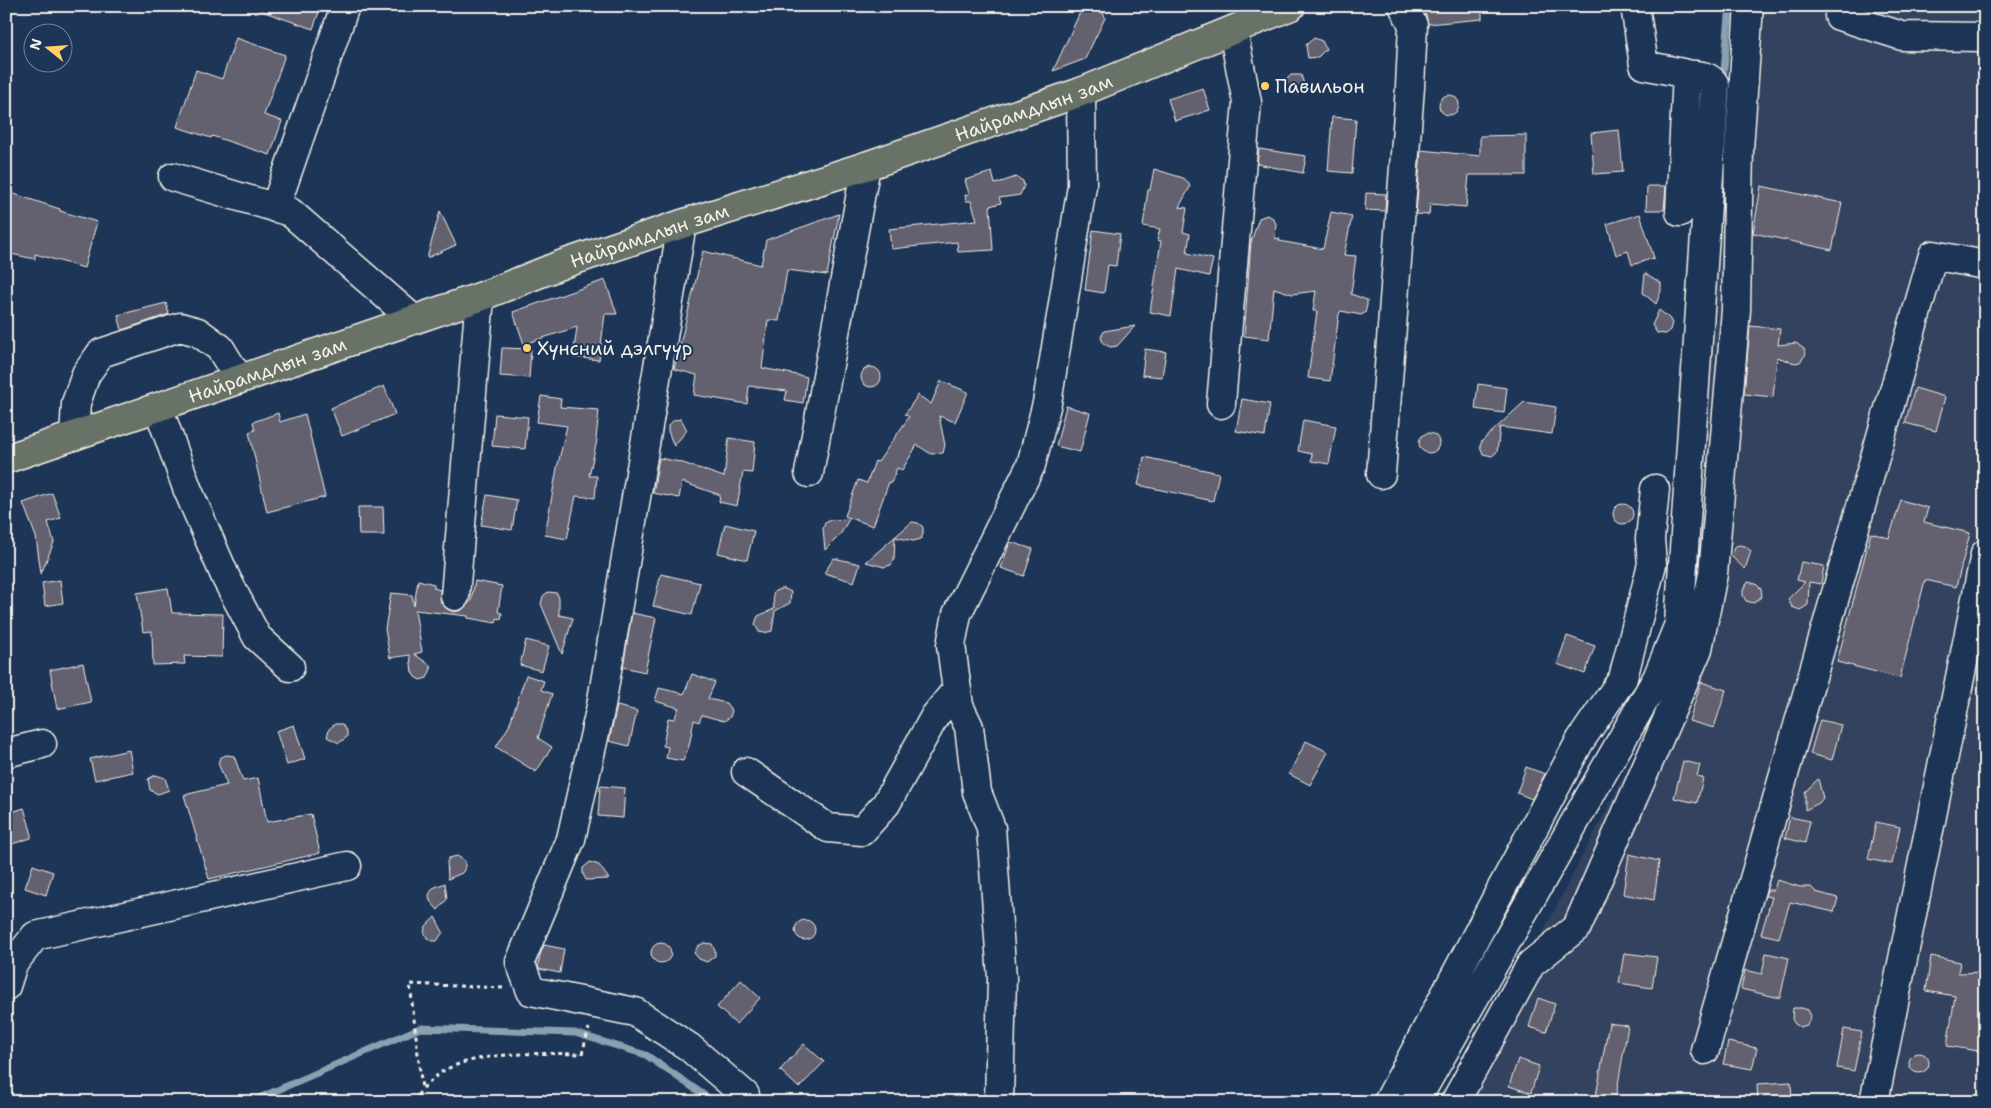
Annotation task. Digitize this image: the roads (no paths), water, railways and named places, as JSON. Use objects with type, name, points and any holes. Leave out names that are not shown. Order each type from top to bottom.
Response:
[{"type":"main road","name":"Найрамдлын зам","points":[[6,459],[480,297],[563,264],[866,166],[1081,92],[1291,6]]},
{"type":"street","points":[[275,208],[345,6]]},
{"type":"street","points":[[1381,474],[1413,26],[1403,6]]},
{"type":"street","points":[[1414,1102],[1657,678],[1679,624],[1715,85],[1711,78],[1706,76],[1644,65],[1635,6]]},
{"type":"street","points":[[1455,1102],[1531,964],[1577,927],[1698,649],[1713,574],[1736,310],[1740,150],[1749,6]]},
{"type":"street","points":[[1839,16],[1902,36],[1985,37]]},
{"type":"street","points":[[1221,404],[1247,102],[1233,31]]},
{"type":"street","points":[[1680,212],[1687,74]]},
{"type":"street","points":[[999,1102],[1002,978],[991,828],[977,792],[969,728],[959,706],[951,645],[957,614],[1031,465],[1047,403],[1082,186],[1081,92]]},
{"type":"street","points":[[809,472],[866,166]]},
{"type":"street","points":[[173,177],[290,212],[413,319]]},
{"type":"street","points":[[682,224],[601,706],[571,839],[520,962],[531,990],[635,1012],[689,1046],[745,1095]]},
{"type":"street","points":[[1705,1050],[1933,254],[1985,265]]},
{"type":"street","points":[[455,596],[480,297]]},
{"type":"street","points":[[74,436],[78,396],[86,374],[101,353],[180,327],[198,332],[220,348],[239,379]]},
{"type":"street","points":[[158,407],[186,488],[226,578],[257,636],[290,667]]},
{"type":"street","points":[[1388,1102],[1580,741],[1623,678],[1652,564],[1650,539],[1655,488]]},
{"type":"street","points":[[1874,1102],[1985,554]]},
{"type":"street","points":[[746,772],[828,828],[862,831],[886,804],[935,716],[957,689]]},
{"type":"street","points":[[6,753],[42,744]]},
{"type":"street","points":[[6,986],[13,964],[35,936],[346,866]]},
{"type":"waterway","points":[[1723,80],[1730,6]]},
{"type":"waterway","points":[[250,1102],[420,1028],[575,1033],[646,1055],[714,1102]]},
{"type":"place","name":"Павильон","points":[[1265,86]]},
{"type":"place","name":"Хүнсний дэлгүүр","points":[[527,348]]}]
